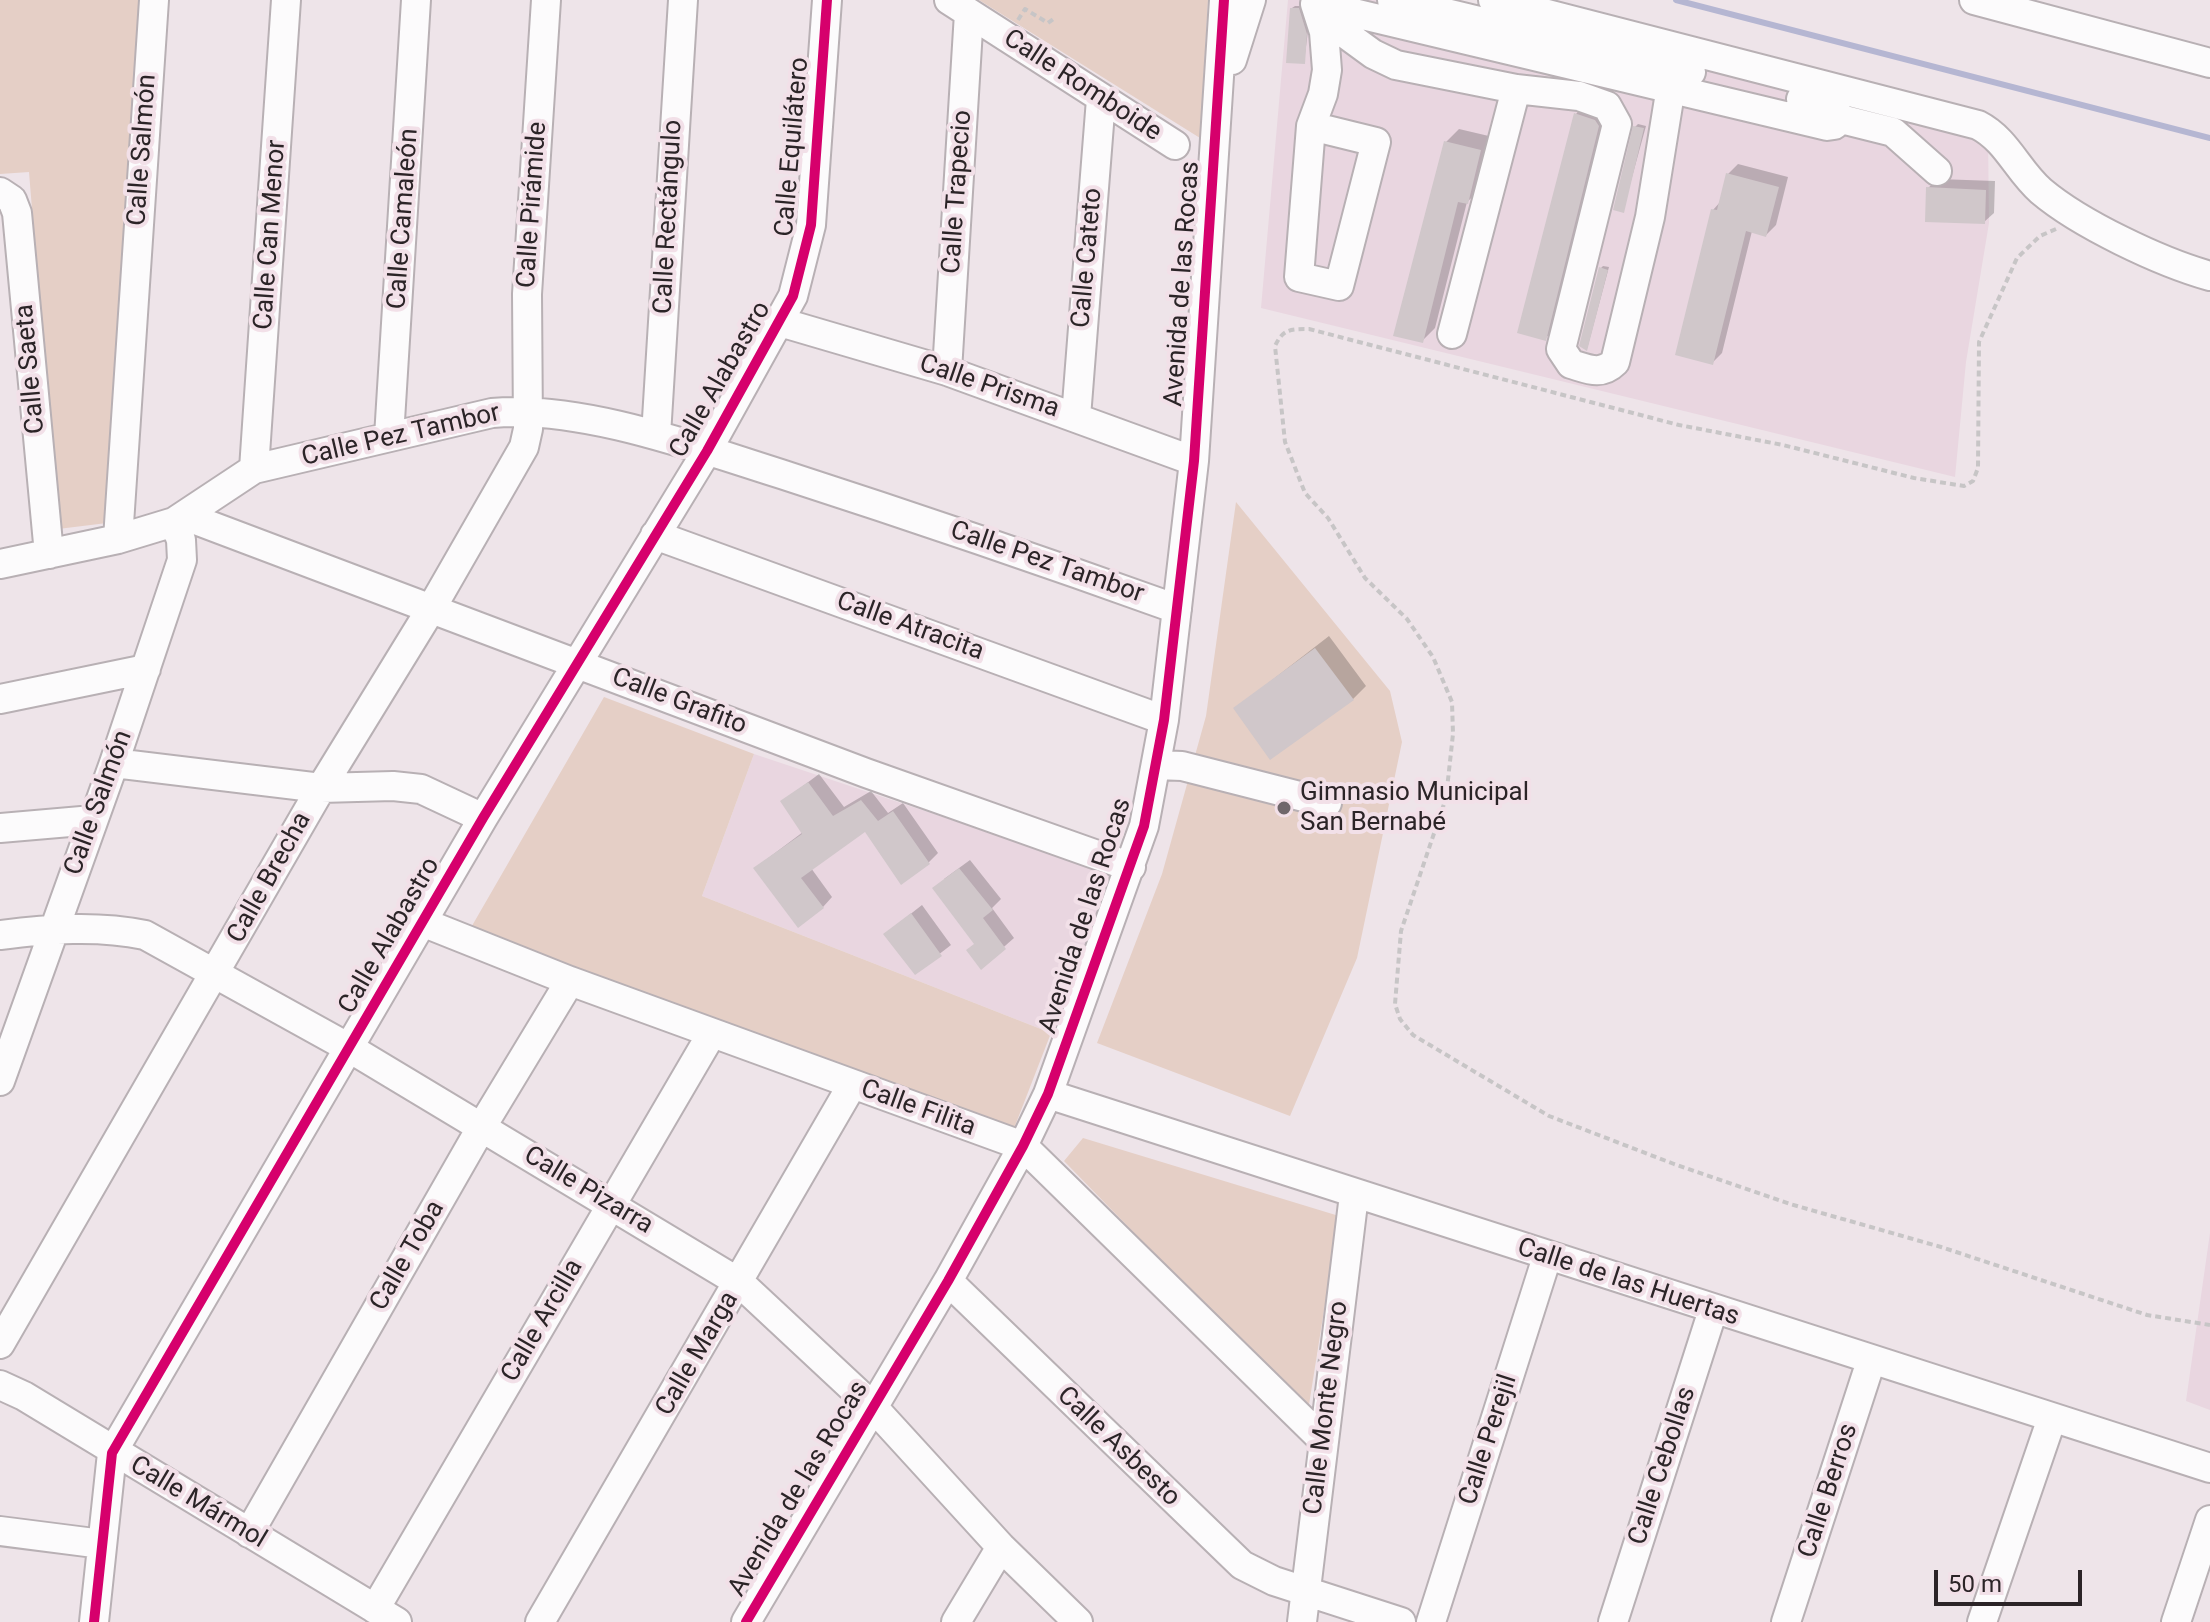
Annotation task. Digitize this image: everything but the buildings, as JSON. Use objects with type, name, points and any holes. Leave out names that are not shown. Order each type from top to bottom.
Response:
[{"type":"street","name":"Calle Salmón","points":[[118,539],[154,0]]},
{"type":"street","name":"Calle Can Menor","points":[[254,469],[286,0]]},
{"type":"street","name":"Calle Camaleón","points":[[389,437],[416,0]]},
{"type":"street","name":"Calle Pirámide","points":[[526,410],[527,294],[546,0]]},
{"type":"street","name":"Calle Rectángulo","points":[[656,435],[683,0]]},
{"type":"street","name":"Calle Equilátero","points":[[793,296],[811,225],[827,0]]},
{"type":"street","name":"Avenida de las Rocas","points":[[746,1622],[948,1281],[1023,1146],[1048,1094],[1144,826],[1164,720],[1194,461],[1224,0]]},
{"type":"street","points":[[1219,76],[1236,51],[1251,0]]},
{"type":"street","points":[[1392,0],[1512,40]]},
{"type":"street","points":[[1493,0],[1978,125],[2003,143],[2042,192],[2166,264],[2210,276]]},
{"type":"street","points":[[1974,0],[2210,63]]},
{"type":"street","points":[[1314,1],[1512,40],[1672,79],[1827,126],[1841,119],[1893,132],[1913,146],[1937,171]]},
{"type":"street","points":[[1314,1],[1347,35],[1373,54],[1396,65],[1516,89],[1579,96],[1607,106],[1617,124],[1561,349],[1571,364],[1597,371],[1607,370],[1615,362],[1650,217],[1672,79]]},
{"type":"street","points":[[1311,126],[1376,142],[1339,286],[1299,277],[1311,126],[1323,94],[1327,70],[1324,32],[1314,1]]},
{"type":"street","name":"Calle Romboide","points":[[959,6],[1175,145]]},
{"type":"street","name":"Calle Trapecio","points":[[947,371],[959,6]]},
{"type":"street","points":[[1452,334],[1516,89]]},
{"type":"street","name":"Calle Cateto","points":[[1076,417],[1101,99]]},
{"type":"street","name":"Calle Saeta","points":[[0,192],[12,200],[17,213],[49,554]]},
{"type":"street","name":"Calle Alabastro","points":[[95,1622],[112,1453],[351,1049],[483,818],[707,451],[793,296]]},
{"type":"street","name":"Calle Prisma","points":[[780,322],[947,371],[1194,461]]},
{"type":"street","name":"Calle Pez Tambor","points":[[0,564],[118,539],[179,519],[254,469],[492,413],[526,410],[656,435],[932,522],[1177,609]]},
{"type":"street","name":"Calle Brecha","points":[[0,1344],[217,973],[321,788],[431,609],[524,447],[528,429],[526,410]]},
{"type":"street","name":"Calle Salmón","points":[[0,1081],[114,763],[182,560],[179,519]]},
{"type":"street","name":"Calle Grafito","points":[[179,519],[431,609],[866,773],[1131,867]]},
{"type":"street","name":"Calle Atracita","points":[[655,535],[1164,720]]},
{"type":"street","points":[[0,699],[146,669]]},
{"type":"street","points":[[114,763],[321,788],[393,786],[421,789],[483,818]]},
{"type":"street","points":[[1156,765],[1182,766],[1327,803]]},
{"type":"street","points":[[0,828],[93,820]]},
{"type":"street","name":"Calle Filita","points":[[422,922],[570,981],[1023,1146],[1322,1439]]},
{"type":"street","name":"Calle Pizarra","points":[[0,935],[54,929],[125,931],[145,935],[351,1049],[740,1283],[873,1407],[1001,1547],[1078,1622]]},
{"type":"street","name":"Calle Toba","points":[[249,1533],[481,1128],[570,981]]},
{"type":"street","name":"Calle Arcilla","points":[[386,1616],[610,1204],[712,1033]]},
{"type":"street","name":"Calle Marga","points":[[540,1622],[740,1283],[852,1085]]},
{"type":"street","name":"Calle de las Huertas","points":[[1048,1094],[2210,1468]]},
{"type":"street","name":"Calle Monte Negro","points":[[1302,1622],[1354,1195]]},
{"type":"street","name":"Calle Perejil","points":[[1431,1622],[1547,1257]]},
{"type":"street","name":"Calle Asbesto","points":[[948,1281],[1242,1565],[1304,1591],[1401,1622]]},
{"type":"street","name":"Calle Cebollas","points":[[1613,1622],[1713,1310]]},
{"type":"street","name":"Calle Berros","points":[[1786,1622],[1871,1361]]},
{"type":"street","name":"Calle Mármol","points":[[0,1385],[24,1396],[112,1453],[386,1616]]},
{"type":"street","points":[[1982,1622],[2052,1418]]},
{"type":"street","points":[[2176,1622],[2210,1520]]},
{"type":"street","points":[[0,1531],[102,1544]]},
{"type":"street","points":[[956,1622],[1001,1547]]},
{"type":"path","points":[[1006,37],[1025,9],[1048,23],[1055,18]]},
{"type":"path","points":[[2085,218],[2040,236],[2017,258],[1979,342],[1978,468],[1973,481],[1964,486],[1914,478],[1783,445],[1679,425],[1309,329],[1289,329],[1281,334],[1275,346],[1277,386],[1285,442],[1305,493],[1328,518],[1365,578],[1407,619],[1433,657],[1452,702],[1453,734],[1446,798],[1401,931],[1395,1004],[1400,1019],[1413,1035],[1488,1076],[1549,1116],[1674,1164],[1790,1204],[1955,1252],[2147,1315],[2210,1325]]},
{"type":"shaded area","points":[[0,0],[143,0],[107,523],[58,529],[29,172],[0,174]]},
{"type":"shaded area","points":[[979,0],[1208,0],[1200,138]]},
{"type":"shaded area","points":[[1288,0],[1446,0],[1988,135],[1989,223],[1966,362],[1955,477],[1261,308]]},
{"type":"shaded area","name":"Gimnasio Municipal San Bernabé","points":[[1236,502],[1390,691],[1402,742],[1357,958],[1290,1116],[1097,1043],[1162,874],[1206,716]]},
{"type":"shaded area","points":[[604,697],[754,754],[702,896],[1051,1033],[1013,1131],[469,931]]},
{"type":"shaded area","points":[[754,754],[1114,874],[1051,1033],[702,896]]},
{"type":"shaded area","points":[[1083,1138],[1339,1216],[1308,1411],[1064,1161]]},
{"type":"shaded area","points":[[2210,1233],[2210,1410],[2186,1401]]},
{"type":"waterway","points":[[1676,0],[2210,138]]},
{"type":"cycle path","points":[[94,1622],[112,1453],[483,818],[707,451],[793,296],[811,225],[827,0]]},
{"type":"cycle path","points":[[746,1622],[948,1281],[1023,1146],[1048,1094],[1144,826],[1164,720],[1194,461],[1224,0]]},
{"type":"place","name":"Gimnasio Municipal San Bernabé","points":[[1284,808]]}]
